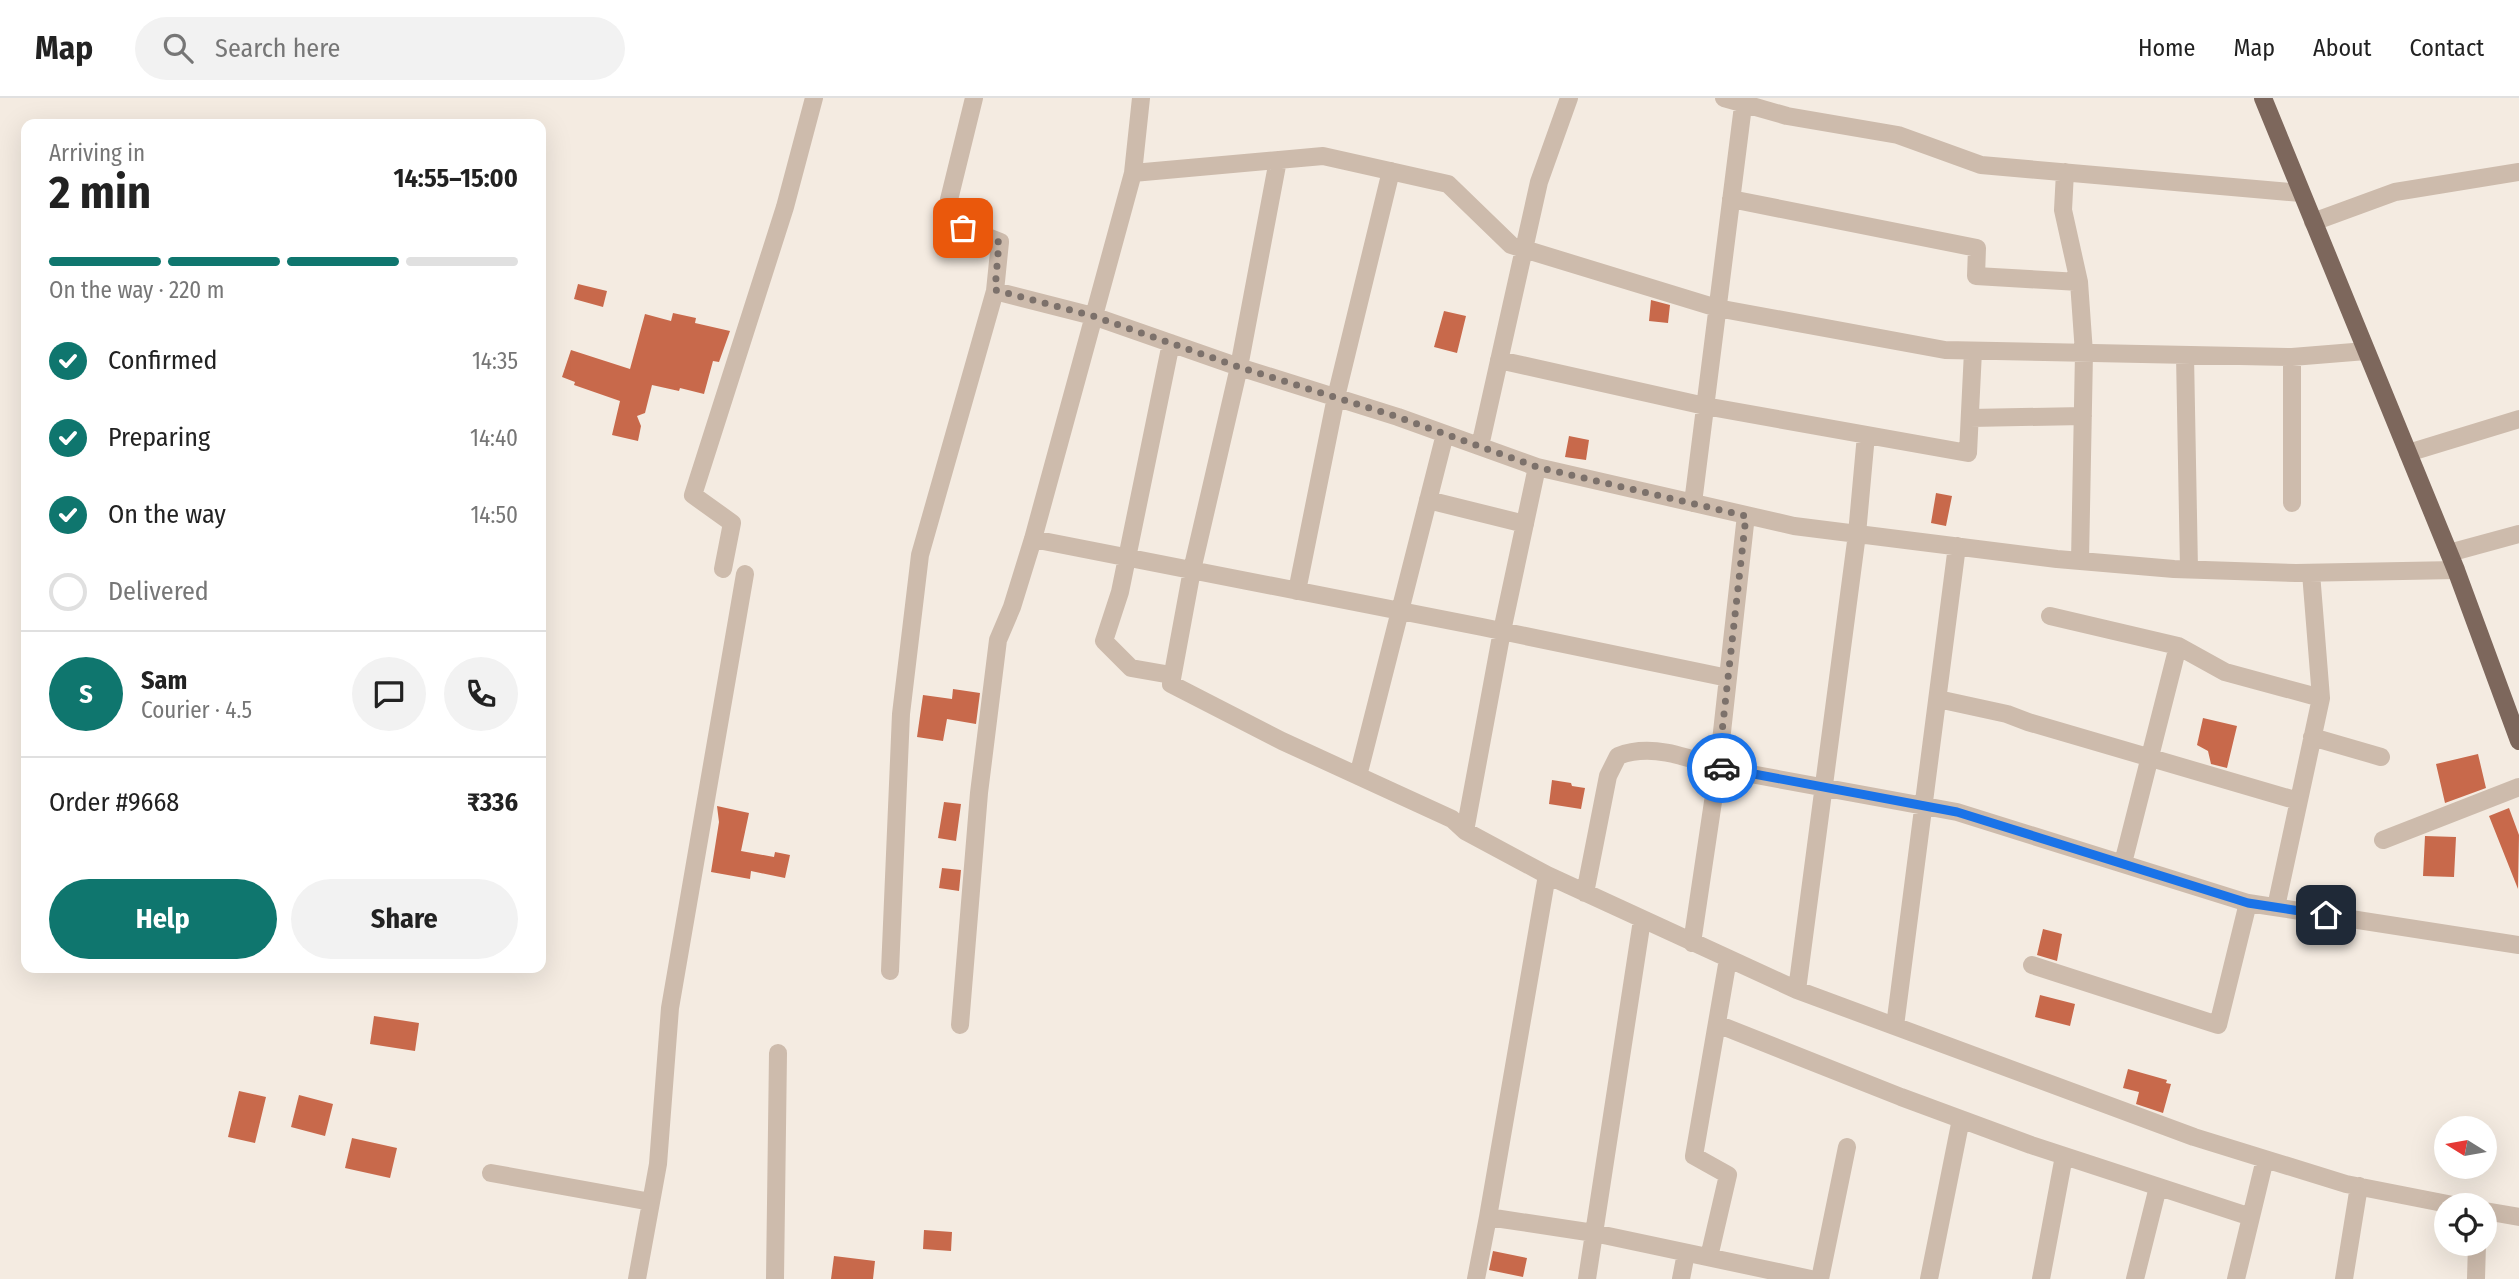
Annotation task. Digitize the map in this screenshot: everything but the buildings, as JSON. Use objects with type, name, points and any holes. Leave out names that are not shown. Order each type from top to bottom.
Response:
[{"type":"main road","points":[[2263,98],[2456,570],[2519,741]]},
{"type":"street","points":[[723,569],[732,523],[693,495],[785,207],[814,98]]},
{"type":"street","points":[[890,971],[901,714],[920,555],[995,290],[999,242],[944,220],[974,98]]},
{"type":"street","points":[[960,1025],[979,793],[998,640],[1012,607],[1032,539],[1133,173],[1141,98]]},
{"type":"street","points":[[1480,446],[1539,182],[1569,98]]},
{"type":"street","points":[[1724,98],[1744,101],[1787,116],[1898,135],[1981,165],[2301,193]]},
{"type":"street","points":[[1693,503],[1744,101]]},
{"type":"street","points":[[1133,173],[1323,156],[1448,184],[1511,245],[1717,308],[1945,351],[2292,357],[2366,352]]},
{"type":"street","points":[[1278,160],[1239,367],[1192,570],[1171,684],[1208,705],[1452,819],[1465,831],[1585,894],[1797,990],[2194,1137],[2359,1186],[2434,1201]]},
{"type":"street","points":[[1297,591],[1336,397],[1391,171]]},
{"type":"street","points":[[2065,172],[2063,210],[2078,282],[2084,353],[2080,561]]},
{"type":"street","points":[[2313,222],[2395,192],[2519,172]]},
{"type":"street","points":[[1731,199],[1977,248],[1976,276],[2078,282]]},
{"type":"street","points":[[995,290],[1093,316],[1537,467],[1794,526],[2080,561],[2189,569],[2311,573],[2456,570]]},
{"type":"street","points":[[1171,344],[1120,592],[1104,641],[1131,668],[1171,675]]},
{"type":"street","points":[[1499,360],[1705,406],[1968,453],[1973,351]]},
{"type":"street","points":[[2185,355],[2189,569]]},
{"type":"street","points":[[2292,357],[2292,502]]},
{"type":"street","points":[[1970,418],[2082,416]]},
{"type":"street","points":[[2408,453],[2519,419]]},
{"type":"street","points":[[1358,776],[1445,434]]},
{"type":"street","points":[[1797,990],[1857,534],[1866,435]]},
{"type":"street","points":[[1465,831],[1502,631],[1537,467]]},
{"type":"street","points":[[1428,500],[1525,524]]},
{"type":"street","points":[[1692,943],[1718,768],[1746,516]]},
{"type":"street","points":[[2449,553],[2519,534]]},
{"type":"street","points":[[1032,539],[1728,678]]},
{"type":"street","points":[[1895,1026],[1957,547]]},
{"type":"street","points":[[2276,907],[2321,698],[2311,573]]},
{"type":"street","points":[[637,1279],[658,1164],[670,1008],[745,574]]},
{"type":"street","points":[[2050,616],[2178,646],[2225,672],[2321,698]]},
{"type":"street","points":[[2123,863],[2178,646]]},
{"type":"street","points":[[1937,699],[2007,714],[2298,801]]},
{"type":"street","points":[[2312,737],[2381,757]]},
{"type":"street","points":[[1585,894],[1608,776],[1618,756],[1647,750],[1680,755],[1718,768],[1957,812],[2248,903],[2519,945]]},
{"type":"street","points":[[2383,840],[2519,787]]},
{"type":"street","points":[[1476,1279],[1547,875]]},
{"type":"street","points":[[2032,965],[2218,1025],[2248,903]]},
{"type":"street","points":[[1587,1279],[1642,920]]},
{"type":"street","points":[[1709,1257],[1728,1175],[1694,1156],[1728,959]]},
{"type":"street","points":[[1717,1024],[1961,1119],[2251,1217]]},
{"type":"street","points":[[775,1279],[778,1053]]},
{"type":"street","points":[[1929,1279],[1961,1119]]},
{"type":"street","points":[[1820,1279],[1847,1147]]},
{"type":"street","points":[[2040,1279],[2064,1156]]},
{"type":"street","points":[[2236,1279],[2265,1159]]},
{"type":"street","points":[[491,1173],[651,1202]]},
{"type":"street","points":[[2344,1279],[2359,1186]]},
{"type":"street","points":[[2135,1279],[2158,1187]]},
{"type":"street","points":[[2497,1213],[2519,1217]]},
{"type":"street","points":[[1488,1217],[1594,1233],[1803,1278]]},
{"type":"street","points":[[1681,1279],[1686,1252]]},
{"type":"street","points":[[2476,1279],[2477,1256]]},
{"type":"way so far","points":[[963,228],[999,242],[995,290],[1093,316],[1239,367],[1398,417],[1537,467],[1746,516],[1718,768],[1722,768]]},
{"type":"route","points":[[1722,768],[1957,812],[2248,903],[2326,915]]}]
